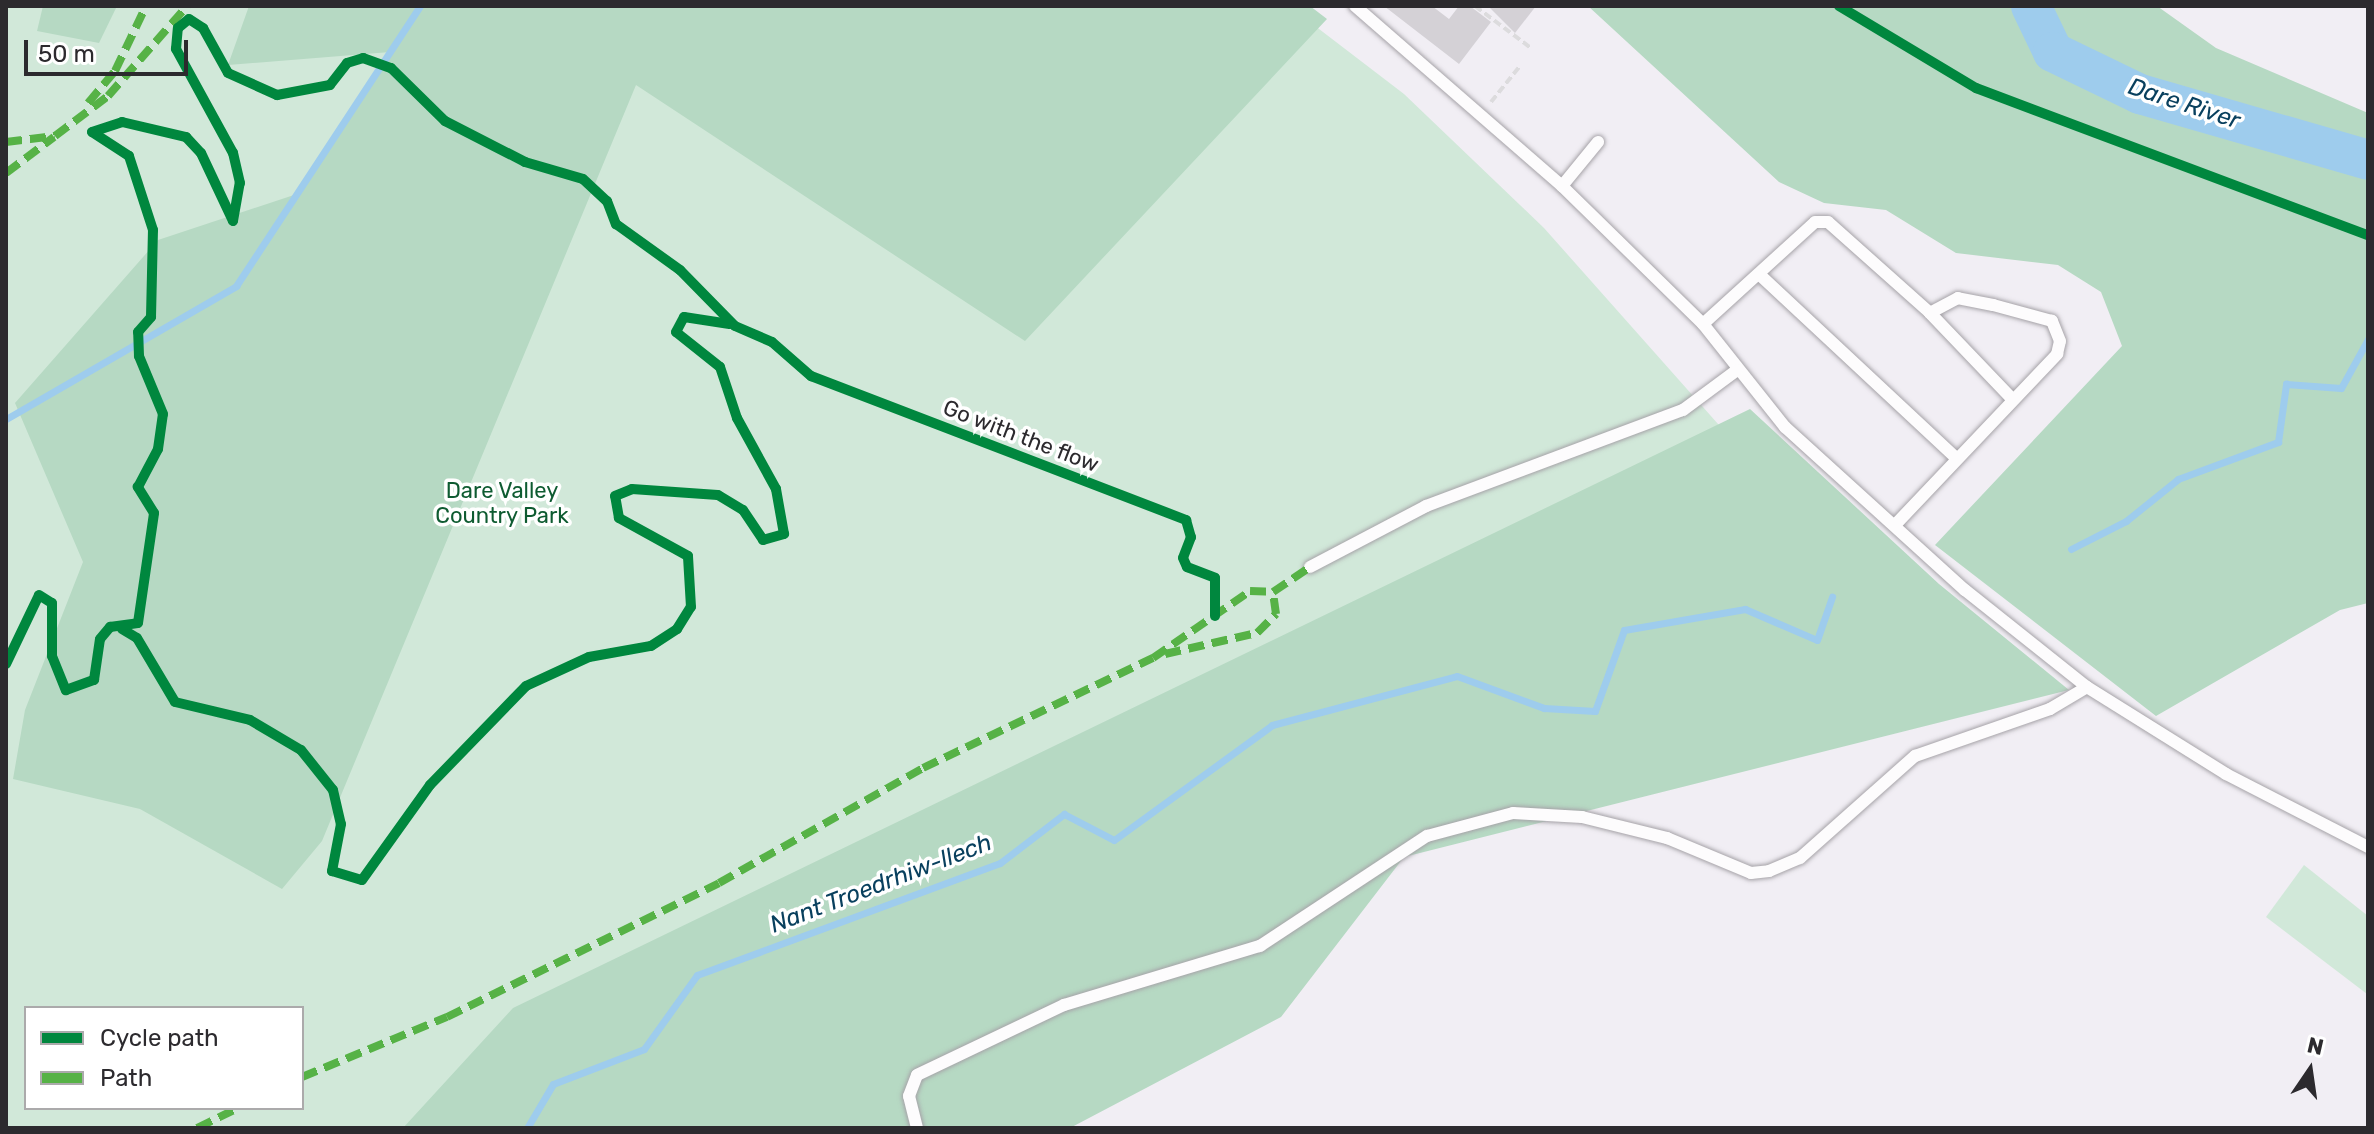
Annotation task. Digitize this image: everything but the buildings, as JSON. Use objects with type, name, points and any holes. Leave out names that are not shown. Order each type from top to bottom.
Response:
[{"type":"lane","points":[[1355,6],[1562,186],[1703,324],[1785,427],[1895,525],[2087,687],[2226,774],[2368,847]]},
{"type":"lane","points":[[1562,186],[1598,142]]},
{"type":"lane","points":[[1703,324],[1761,276],[1815,222],[1828,222],[1930,313],[2013,400]]},
{"type":"lane","points":[[1761,276],[1956,458]]},
{"type":"lane","points":[[1895,525],[2057,354],[2056,325],[1958,298],[1930,313]]},
{"type":"lane","points":[[1310,567],[1426,506],[1683,410],[1737,370]]},
{"type":"lane","points":[[917,1128],[909,1096],[917,1075],[1064,1005],[1260,946],[1427,836],[1513,813],[1582,817],[1667,838],[1751,873],[1769,871],[1800,858],[1915,756],[2050,709],[2087,687]]},
{"type":"path","points":[[1475,6],[1531,48]]},
{"type":"path","points":[[1481,114],[1519,67]]},
{"type":"green space","name":"Dare Valley Country Park","points":[[6,6],[1289,6],[1404,94],[1544,228],[1750,460],[526,1128],[6,1128]]},
{"type":"green space","points":[[43,6],[117,6],[99,43],[37,31]]},
{"type":"green space","points":[[249,6],[1310,6],[1327,19],[1025,341],[636,85],[322,841],[282,889],[140,809],[13,779],[25,710],[83,562],[15,403],[158,240],[297,194],[390,52],[228,65]]},
{"type":"green space","points":[[1588,6],[2157,6],[2216,48],[2368,113],[2368,603],[2340,610],[2156,716],[1935,545],[2122,346],[2101,292],[2058,265],[1956,253],[1886,210],[1824,203],[1779,182]]},
{"type":"green space","points":[[1750,409],[1939,584],[2069,690],[1404,857],[1281,1017],[1070,1128],[403,1128],[513,1008]]},
{"type":"green space","points":[[2304,865],[2368,916],[2367,994],[2266,917]]},
{"type":"waterway","points":[[6,419],[236,286],[420,6]]},
{"type":"waterway","name":"Dare River","points":[[2031,6],[2053,52],[2140,94],[2368,160]]},
{"type":"waterway","name":"Nant Troedrhiw-llech","points":[[2071,549],[2126,521],[2178,479],[2278,442],[2286,384],[2341,388],[2368,339]]},
{"type":"waterway","name":"Nant Troedrhiw-llech","points":[[527,1128],[553,1084],[644,1049],[697,975],[1000,863],[1064,814],[1114,840],[1272,725],[1457,676],[1544,708],[1595,711],[1624,630],[1745,609],[1817,640],[1832,597]]},
{"type":"marked path","points":[[88,103],[115,71],[146,6]]},
{"type":"marked path","points":[[6,142],[55,136],[108,96],[187,6]]},
{"type":"marked path","points":[[6,173],[54,137]]},
{"type":"marked path","points":[[304,1076],[447,1017],[719,883],[923,768],[1153,658],[1250,591],[1273,592],[1310,567]]},
{"type":"marked path","points":[[1165,654],[1257,633],[1276,614],[1273,592]]},
{"type":"marked path","points":[[197,1128],[234,1110]]},
{"type":"cycle path","points":[[1839,6],[1976,88],[2368,235]]},
{"type":"cycle path","name":"Go with the flow","points":[[6,664],[39,595],[52,603],[52,656],[66,690],[94,680],[100,639],[110,627],[138,623],[154,513],[138,487],[158,449],[163,414],[139,356],[138,332],[151,317],[153,230],[129,156],[92,132],[122,122],[186,137],[201,153],[233,221],[240,183],[233,153],[176,49],[178,28],[189,19],[203,28],[228,73],[277,95],[330,85],[347,63],[363,58],[391,68],[445,121],[525,162],[583,179],[607,201],[616,224],[680,270],[735,326],[772,342],[811,376],[1186,520],[1191,537],[1183,558],[1187,567],[1215,578],[1215,616]]},
{"type":"cycle path","points":[[122,629],[137,638],[175,702],[250,720],[301,750],[333,790],[341,824],[332,871],[362,880],[430,785],[526,686],[589,657],[651,646],[677,629],[691,607],[688,556],[619,518],[615,496],[632,489],[718,495],[743,510],[763,540],[784,534],[776,489],[737,418],[720,367],[676,332],[684,317],[729,324]]}]
